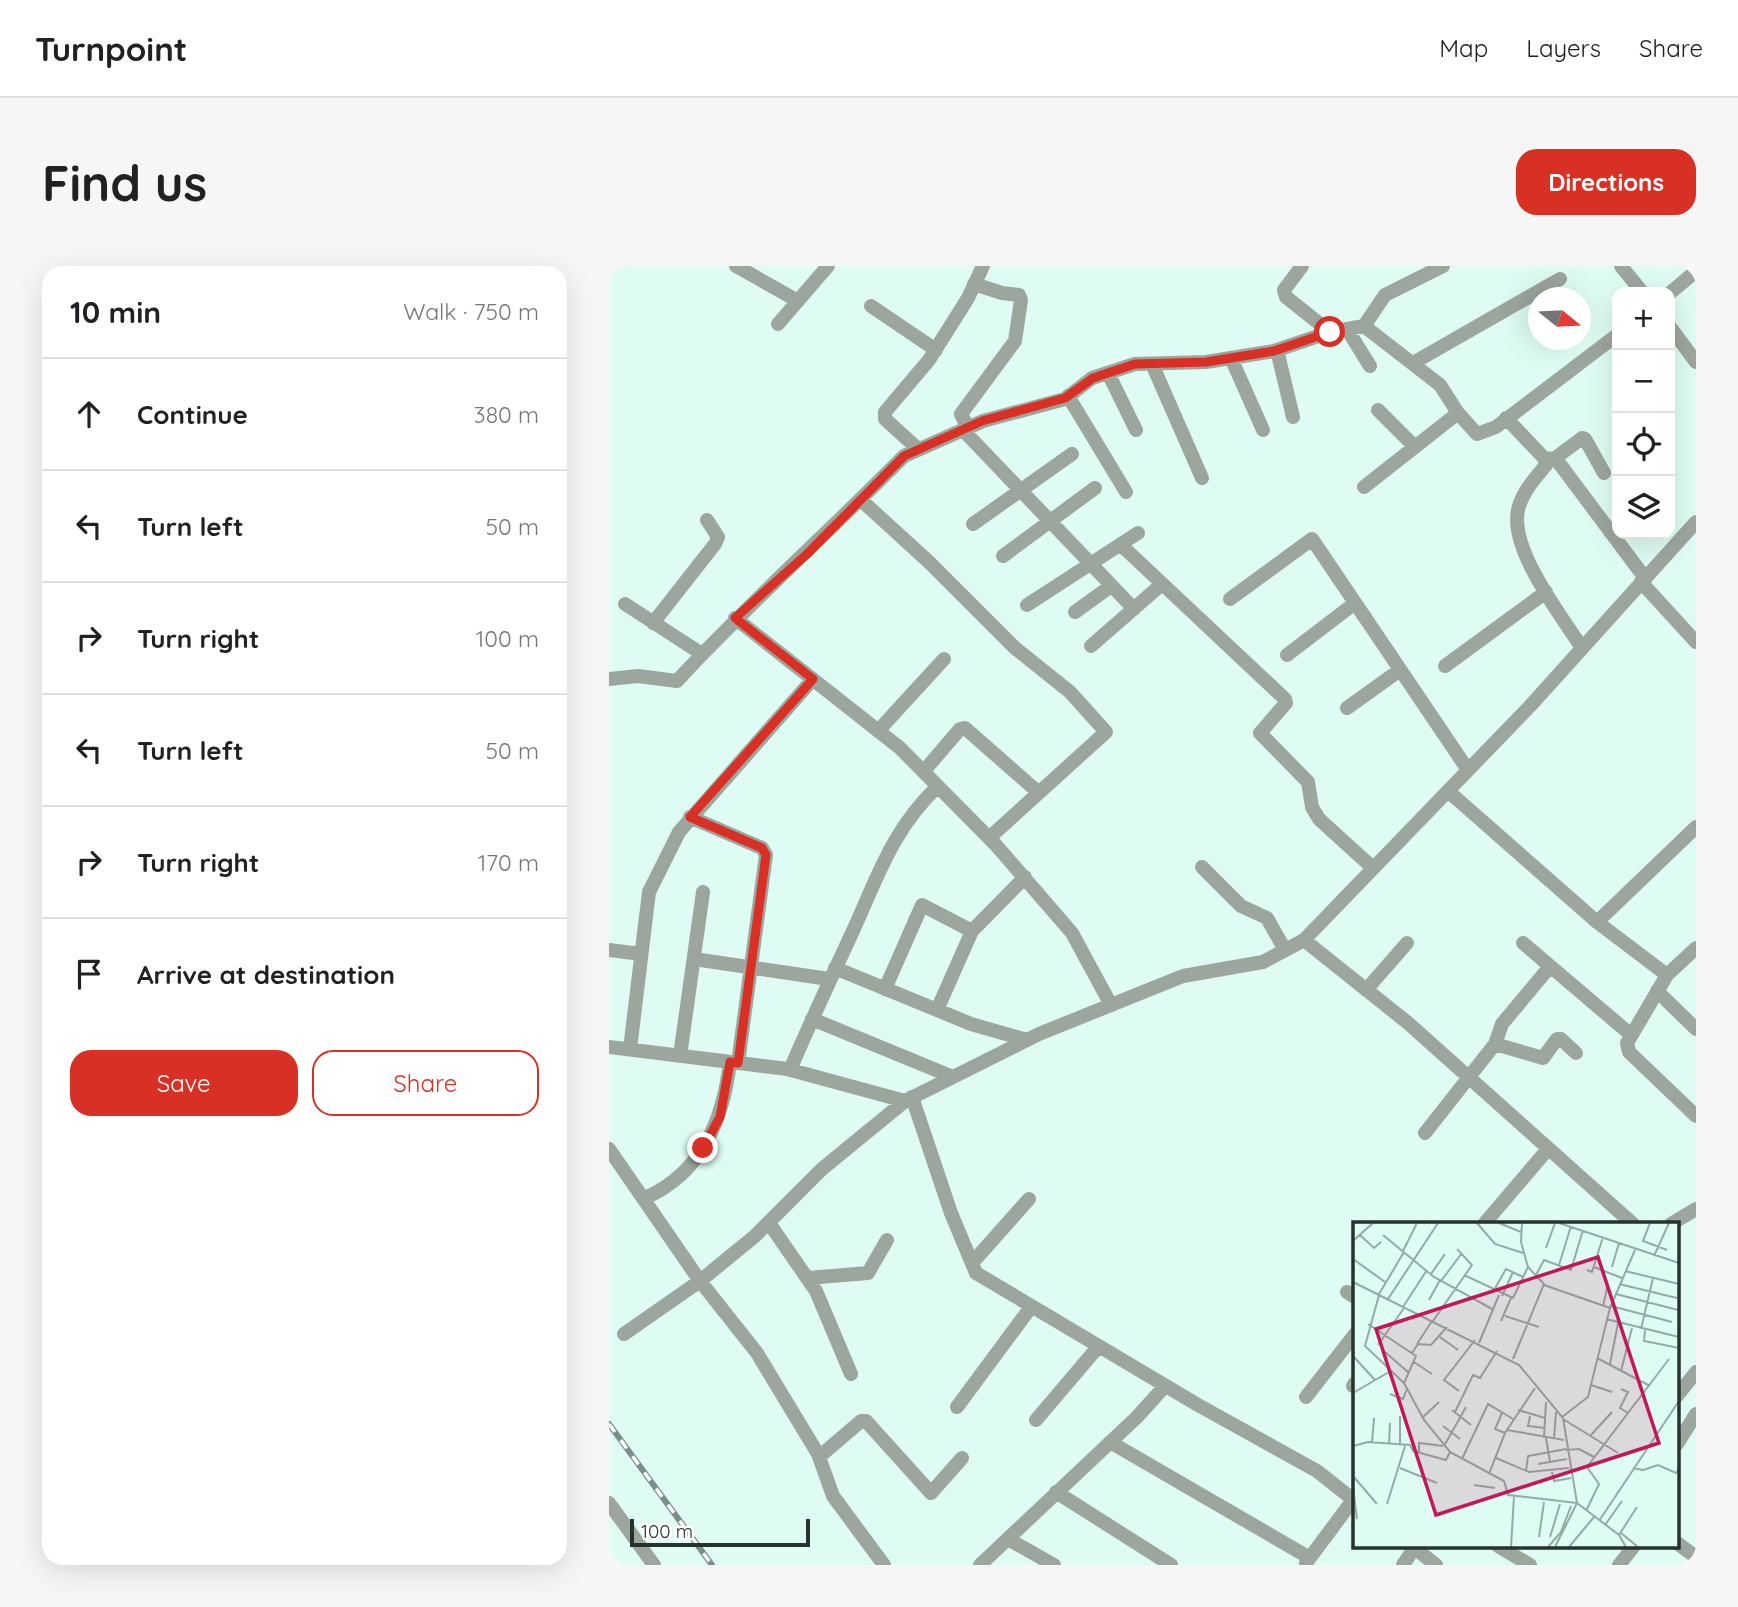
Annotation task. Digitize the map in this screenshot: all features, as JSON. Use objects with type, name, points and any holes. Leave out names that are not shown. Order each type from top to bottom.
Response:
[{"type":"street","points":[[736,266],[798,301]]},
{"type":"street","points":[[778,324],[828,266]]},
{"type":"street","points":[[918,449],[885,419],[885,412],[936,349],[983,266]]},
{"type":"street","points":[[1302,266],[1283,290],[1286,297],[1330,332]]},
{"type":"street","points":[[609,680],[638,676],[677,681],[735,618],[904,456],[918,449],[965,429],[1068,396],[1093,378],[1135,364],[1206,362],[1231,358],[1277,350],[1330,332],[1364,326],[1385,295],[1443,266]]},
{"type":"street","points":[[1621,266],[1638,287]]},
{"type":"street","points":[[1675,289],[1696,271]]},
{"type":"street","points":[[1413,363],[1560,279]]},
{"type":"street","points":[[974,284],[1019,295],[1021,300],[1015,341],[961,414],[965,429],[1134,609]]},
{"type":"street","points":[[871,306],[936,349]]},
{"type":"street","points":[[1364,326],[1440,385],[1458,413],[1477,434],[1486,433],[1612,339]]},
{"type":"street","points":[[1347,329],[1370,366]]},
{"type":"street","points":[[1675,334],[1696,362]]},
{"type":"street","points":[[1277,350],[1293,417]]},
{"type":"street","points":[[1231,358],[1263,430]]},
{"type":"street","points":[[1152,363],[1202,478]]},
{"type":"street","points":[[1108,373],[1136,430]]},
{"type":"street","points":[[1068,396],[1126,492]]},
{"type":"street","points":[[1378,410],[1415,447]]},
{"type":"street","points":[[1364,487],[1458,413]]},
{"type":"street","points":[[1506,418],[1549,459],[1643,580],[1696,642]]},
{"type":"street","points":[[1582,648],[1527,557],[1516,520],[1519,506],[1531,483],[1549,459],[1582,438],[1604,473]]},
{"type":"street","points":[[973,524],[1020,488],[1072,454]]},
{"type":"street","points":[[1003,556],[1095,488]]},
{"type":"street","points":[[861,500],[930,563],[1015,648],[1070,692],[1106,732],[989,838]]},
{"type":"street","points":[[653,622],[715,544],[718,537],[707,520]]},
{"type":"street","points":[[624,1334],[700,1281],[769,1223],[822,1169],[909,1099],[1027,1040],[1183,976],[1263,962],[1304,940],[1468,770],[1696,522]]},
{"type":"street","points":[[1027,605],[1138,533]]},
{"type":"street","points":[[1230,599],[1312,539],[1468,770]]},
{"type":"street","points":[[1121,545],[1285,699],[1286,703],[1260,733],[1308,782],[1313,807],[1319,819],[1373,868]]},
{"type":"street","points":[[1091,646],[1163,584]]},
{"type":"street","points":[[1075,612],[1111,586]]},
{"type":"street","points":[[1445,666],[1546,592]]},
{"type":"street","points":[[1287,655],[1355,603]]},
{"type":"street","points":[[625,604],[702,654]]},
{"type":"street","points":[[735,618],[878,731],[924,771],[1025,877],[1072,933],[1111,1005]]},
{"type":"street","points":[[878,731],[944,659]]},
{"type":"street","points":[[1347,708],[1400,670]]},
{"type":"street","points":[[629,1049],[649,892],[679,832],[690,817],[813,679]]},
{"type":"street","points":[[924,771],[960,729],[965,728],[1039,793]]},
{"type":"street","points":[[790,1070],[895,836],[917,807],[938,786]]},
{"type":"street","points":[[1448,791],[1597,922],[1667,975]]},
{"type":"street","points":[[645,1198],[674,1183],[712,1135],[734,1063],[766,855],[762,848],[690,817]]},
{"type":"street","points":[[1597,922],[1696,827]]},
{"type":"street","points":[[1202,867],[1241,906],[1267,918],[1285,950]]},
{"type":"street","points":[[937,1010],[972,931],[1025,877]]},
{"type":"street","points":[[680,1056],[703,892]]},
{"type":"street","points":[[885,989],[922,905],[972,931]]},
{"type":"street","points":[[1304,940],[1467,1076],[1631,1222]]},
{"type":"street","points":[[1366,990],[1407,943]]},
{"type":"street","points":[[1523,943],[1630,1034]]},
{"type":"street","points":[[609,950],[641,954]]},
{"type":"street","points":[[1695,950],[1667,975],[1627,1043],[1629,1052],[1696,1116]]},
{"type":"street","points":[[694,959],[750,968],[832,974],[885,989],[937,1010],[1027,1040]]},
{"type":"street","points":[[1425,1133],[1467,1076],[1495,1044],[1502,1024],[1547,970]]},
{"type":"street","points":[[1657,991],[1696,1029]]},
{"type":"street","points":[[812,1019],[953,1077]]},
{"type":"street","points":[[1495,1044],[1543,1058],[1557,1039],[1561,1039],[1576,1053]]},
{"type":"street","points":[[609,1047],[790,1070],[909,1099]]},
{"type":"street","points":[[909,1099],[976,1273],[1165,1386],[1317,1471],[1353,1499]]},
{"type":"street","points":[[609,1149],[700,1281],[757,1353],[819,1457],[833,1496],[884,1565]]},
{"type":"street","points":[[1486,1222],[1548,1149]]},
{"type":"street","points":[[972,1263],[1029,1199]]},
{"type":"street","points":[[1674,1222],[1696,1209]]},
{"type":"street","points":[[769,1223],[809,1278],[851,1374]]},
{"type":"street","points":[[809,1278],[867,1273],[887,1240]]},
{"type":"street","points":[[957,1407],[1031,1307]]},
{"type":"street","points":[[1306,1396],[1353,1337]]},
{"type":"street","points":[[1036,1420],[1098,1347]]},
{"type":"street","points":[[1679,1395],[1696,1372]]},
{"type":"street","points":[[980,1565],[1137,1417],[1165,1386]]},
{"type":"street","points":[[1679,1400],[1696,1413],[1679,1441]]},
{"type":"street","points":[[819,1457],[861,1421],[866,1421],[932,1493],[962,1458]]},
{"type":"street","points":[[1110,1442],[1308,1561],[1353,1501]]},
{"type":"street","points":[[1056,1492],[1171,1565]]},
{"type":"street","points":[[609,1503],[654,1565]]},
{"type":"street","points":[[1008,1539],[1054,1565]]},
{"type":"street","points":[[1679,1544],[1696,1557]]},
{"type":"street","points":[[1403,1565],[1412,1548]]},
{"type":"street","points":[[1414,1548],[1436,1565]]},
{"type":"street","points":[[1501,1548],[1530,1565]]},
{"type":"street","points":[[1619,1565],[1632,1548]]},
{"type":"railway","points":[[609,1424],[712,1565]]},
{"type":"route","points":[[703,1148],[720,1117],[730,1062],[738,1063],[766,855],[762,848],[690,817],[813,679],[735,618],[807,554],[904,456],[918,449],[982,421],[1065,398],[1093,378],[1135,364],[1206,362],[1274,351],[1330,332]]}]
